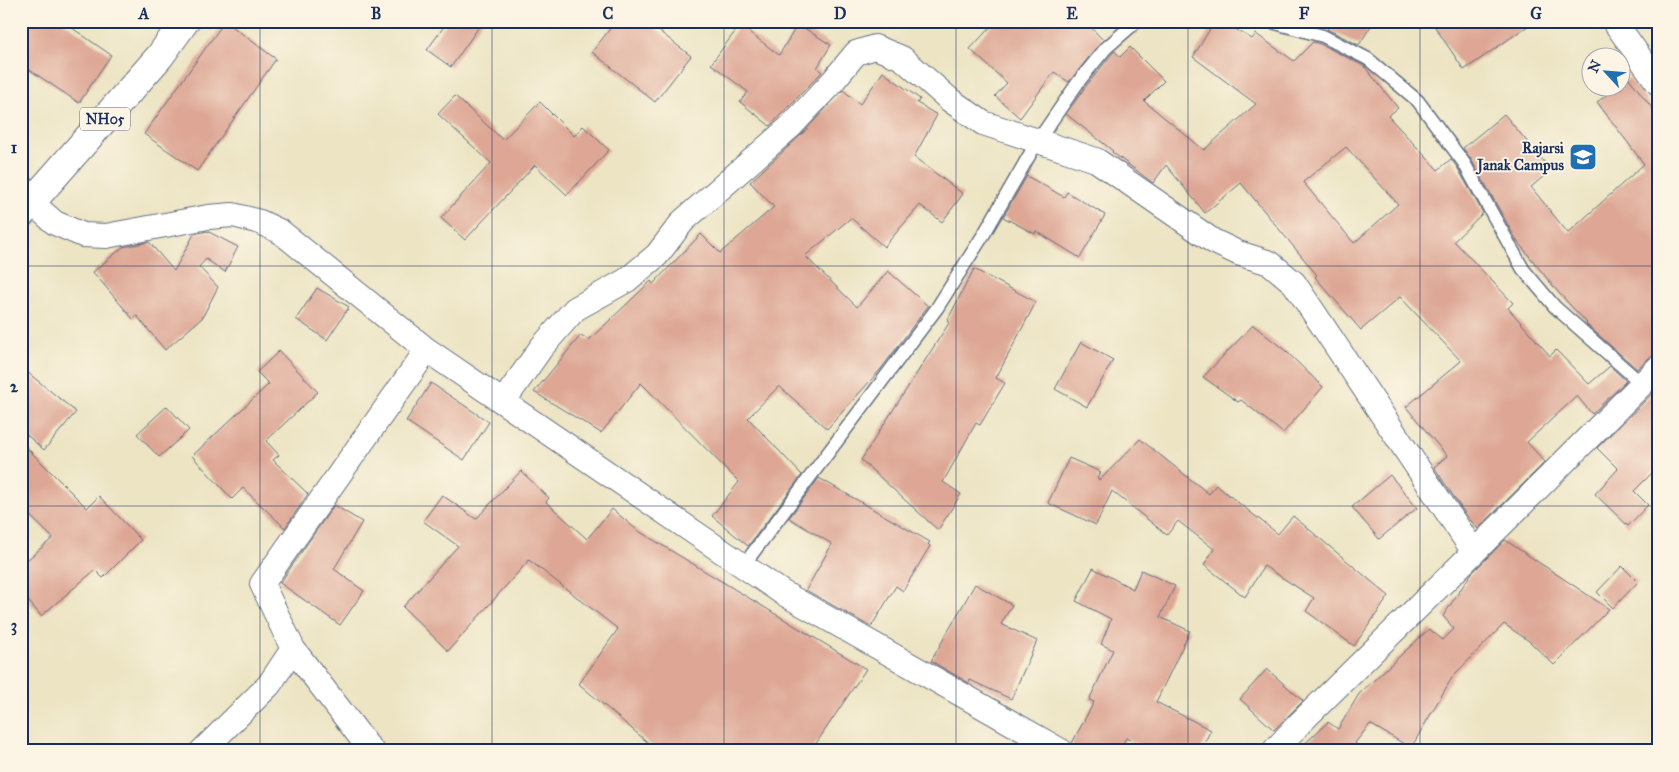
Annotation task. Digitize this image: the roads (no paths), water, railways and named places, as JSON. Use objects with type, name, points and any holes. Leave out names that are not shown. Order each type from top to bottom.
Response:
[{"type":"main road","name":"NH05","points":[[27,209],[160,56],[185,21]]},
{"type":"street","points":[[1614,21],[1658,83]]},
{"type":"street","points":[[503,402],[541,348],[575,309],[627,280],[657,255],[683,222],[792,126],[834,82],[856,53],[875,47],[902,58],[950,100],[983,123],[1096,160],[1213,241],[1238,253],[1270,263],[1294,283],[1474,552]]},
{"type":"street","points":[[27,209],[83,235],[106,236],[208,217],[233,216],[260,222],[281,232],[427,350],[783,593],[1061,751]]},
{"type":"street","points":[[372,751],[293,649],[262,584],[427,350]]},
{"type":"street","points":[[1274,751],[1298,724],[1650,376]]},
{"type":"street","points":[[202,751],[269,685],[293,649]]},
{"type":"lane","points":[[743,566],[937,308],[984,234],[1037,142],[1079,80],[1106,48],[1137,21]]},
{"type":"lane","points":[[1268,21],[1323,36],[1368,59],[1418,101],[1464,163],[1523,269],[1555,307],[1650,376]]},
{"type":"place","name":"Rajarsi Janak Campus","points":[[1583,157]]}]
